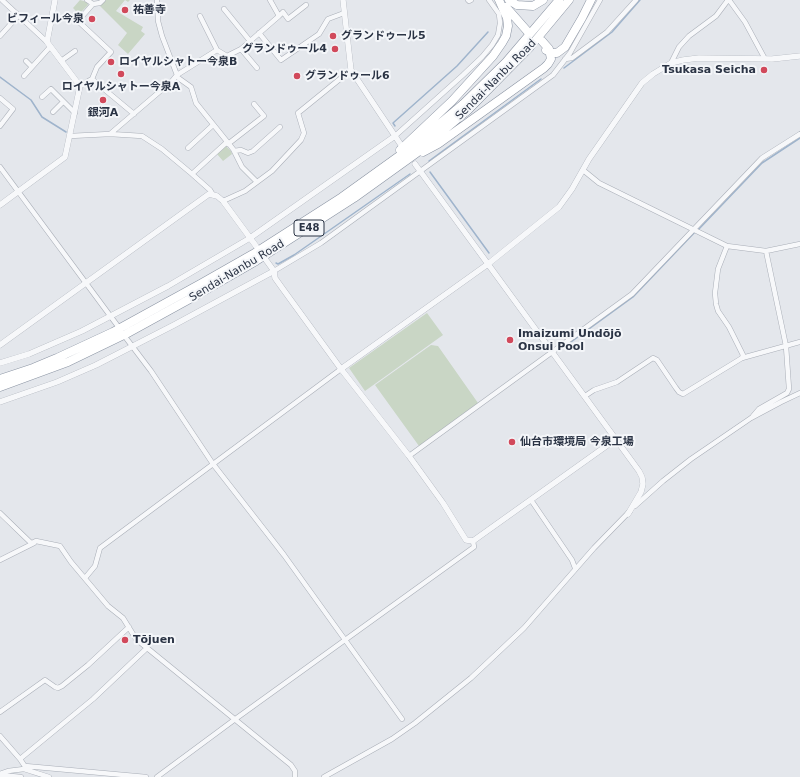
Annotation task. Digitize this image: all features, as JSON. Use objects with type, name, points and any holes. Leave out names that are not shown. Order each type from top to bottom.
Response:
[{"type":"highway","points":[[500,0],[529,30],[508,0]]},
{"type":"highway","points":[[342,197],[392,157],[430,123],[493,56],[506,36],[508,26],[507,18],[500,0]]},
{"type":"highway","points":[[508,0],[517,5],[533,6],[543,0]]},
{"type":"highway","name":"Sendai-Nanbu Road","points":[[0,379],[33,368],[84,347],[119,329],[253,254],[342,197],[408,150],[463,104],[506,62],[559,0]]},
{"type":"highway","name":"Sendai-Nanbu Road","points":[[0,387],[68,362],[126,334],[198,295],[354,198],[398,167],[448,127],[491,88],[530,47],[570,0]]},
{"type":"highway","points":[[541,43],[550,52],[557,53],[565,47],[591,0]]},
{"type":"highway","points":[[398,167],[438,144],[535,75],[548,64],[551,59],[550,52]]},
{"type":"street","points":[[0,206],[65,157],[80,86],[49,45],[1,0]]},
{"type":"street","points":[[24,76],[49,45],[55,0]]},
{"type":"street","points":[[87,0],[93,4]]},
{"type":"street","points":[[80,86],[92,79],[97,67],[111,52],[78,21],[93,4],[100,3],[103,0]]},
{"type":"street","points":[[157,0],[158,21],[177,77],[191,87],[196,104],[234,151],[242,167],[257,182]]},
{"type":"street","points":[[270,0],[279,16]]},
{"type":"street","points":[[342,0],[351,70],[401,145]]},
{"type":"street","points":[[0,363],[29,354],[110,316],[168,286],[250,238],[395,136],[463,75],[492,45],[498,35],[500,23],[498,14],[489,0]]},
{"type":"street","points":[[0,402],[57,382],[134,347],[321,243],[552,75],[570,53],[600,0]]},
{"type":"street","points":[[565,59],[572,58],[607,32],[636,0]]},
{"type":"street","points":[[671,63],[679,47],[689,36],[716,16],[729,0],[745,22],[765,59]]},
{"type":"street","points":[[200,16],[217,50],[227,56],[241,49],[283,12],[288,19],[306,5]]},
{"type":"street","points":[[224,9],[250,41]]},
{"type":"street","points":[[259,33],[281,60],[319,34],[328,19],[344,12]]},
{"type":"street","points":[[0,36],[18,16]]},
{"type":"street","points":[[241,49],[257,68]]},
{"type":"street","points":[[110,134],[177,75],[217,50]]},
{"type":"street","points":[[62,61],[75,51]]},
{"type":"street","points":[[85,578],[95,566],[100,548],[341,369],[488,264],[559,207],[642,83],[654,74],[671,63],[699,58],[772,59],[800,56]]},
{"type":"street","points":[[26,61],[32,67]]},
{"type":"street","points":[[223,201],[246,191],[272,171],[301,140],[304,133],[298,113],[351,70]]},
{"type":"street","points":[[92,79],[134,114]]},
{"type":"street","points":[[42,97],[51,89],[75,114]]},
{"type":"street","points":[[0,98],[13,109],[0,126]]},
{"type":"street","points":[[54,112],[63,102]]},
{"type":"street","points":[[192,174],[228,143],[264,116],[254,104]]},
{"type":"street","points":[[188,148],[213,125]]},
{"type":"street","points":[[234,151],[241,150],[248,153],[253,151],[280,127]]},
{"type":"street","points":[[70,136],[110,134],[142,136],[162,149],[210,190],[213,195]]},
{"type":"street","points":[[409,456],[632,294],[696,231],[762,158],[800,134]]},
{"type":"street","points":[[415,164],[552,352],[586,395],[639,471],[643,484],[641,492],[628,514]]},
{"type":"street","points":[[0,167],[117,325]]},
{"type":"street","points":[[583,170],[599,183],[728,246],[766,251],[800,244]]},
{"type":"street","points":[[0,346],[209,194],[217,196],[223,201],[256,246]]},
{"type":"street","points":[[728,246],[718,269],[715,293],[716,304],[718,311],[729,327],[743,355],[742,358]]},
{"type":"street","points":[[753,417],[759,409],[788,391],[786,346],[766,251]]},
{"type":"street","points":[[266,260],[274,270],[275,278],[341,369],[409,456],[443,503],[466,540],[473,542]]},
{"type":"street","points":[[126,338],[134,347],[213,464],[284,555],[402,719]]},
{"type":"street","points":[[586,395],[594,390],[617,382],[653,358],[657,360],[676,388],[683,394],[742,358],[800,342]]},
{"type":"street","points":[[324,777],[392,739],[415,723],[477,673],[524,628],[575,568],[642,499],[691,459],[753,417],[800,393]]},
{"type":"street","points":[[473,542],[616,439]]},
{"type":"street","points":[[531,500],[572,560],[575,568]]},
{"type":"street","points":[[0,513],[25,539],[32,543],[36,541],[60,546],[108,606],[123,618],[136,639],[291,765],[295,771],[296,777]]},
{"type":"street","points":[[0,560],[36,541]]},
{"type":"street","points":[[157,777],[474,547],[473,542]]},
{"type":"street","points":[[0,712],[46,680],[55,687],[58,688],[62,686],[88,665],[129,627]]},
{"type":"street","points":[[20,759],[93,699],[147,648]]},
{"type":"street","points":[[0,736],[20,759],[25,768],[49,777]]},
{"type":"street","points":[[0,774],[25,768],[146,777]]},
{"type":"street","points":[[0,774],[21,777]]},
{"type":"green space","points":[[80,0],[87,2],[88,5],[79,14],[73,8]]},
{"type":"green space","points":[[106,0],[125,0],[116,11],[143,27],[141,31],[145,34],[128,54],[118,45],[127,33],[100,6]]},
{"type":"green space","points":[[226,146],[232,154],[223,161],[217,154]]},
{"type":"green space","points":[[427,313],[443,335],[365,391],[349,368]]},
{"type":"green space","points":[[431,345],[438,346],[478,403],[419,446],[375,385]]},
{"type":"waterway","points":[[564,68],[612,32],[640,0]]},
{"type":"waterway","points":[[395,126],[393,123],[457,66],[488,32]]},
{"type":"waterway","points":[[0,77],[31,100],[42,117],[66,132]]},
{"type":"waterway","points":[[429,161],[541,79]]},
{"type":"waterway","points":[[698,230],[762,163],[800,138]]},
{"type":"waterway","points":[[430,172],[489,253]]},
{"type":"waterway","points":[[276,263],[278,264],[294,255],[410,174]]},
{"type":"waterway","points":[[560,350],[633,297],[695,232]]},
{"type":"place","name":"祐善寺","points":[[125,10]]},
{"type":"place","name":"ビフィール今泉","points":[[92,19]]},
{"type":"place","name":"グランドゥール5","points":[[333,36]]},
{"type":"place","name":"グランドゥール4","points":[[335,49]]},
{"type":"place","name":"ロイヤルシャトー今泉B","points":[[111,62]]},
{"type":"place","name":"Tsukasa Seicha","points":[[764,70]]},
{"type":"place","name":"ロイヤルシャトー今泉A","points":[[121,74]]},
{"type":"place","name":"グランドゥール6","points":[[297,76]]},
{"type":"place","name":"銀河A","points":[[103,100]]},
{"type":"place","name":"Imaizumi Undōjō Onsui Pool","points":[[510,340]]},
{"type":"place","name":"仙台市環境局 今泉工場","points":[[512,442]]},
{"type":"place","name":"Tōjuen","points":[[125,640]]}]
